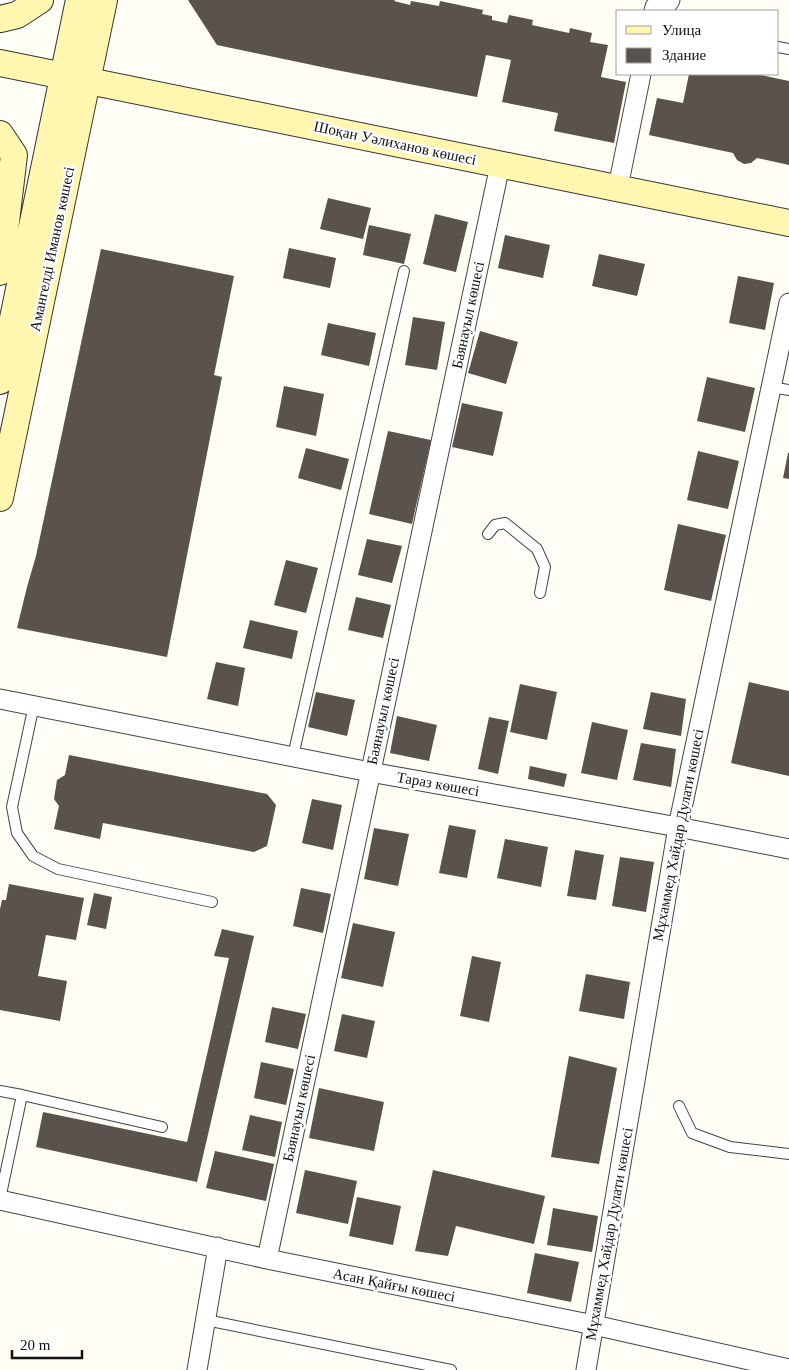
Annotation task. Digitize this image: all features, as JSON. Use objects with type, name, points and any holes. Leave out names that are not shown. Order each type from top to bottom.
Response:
[{"type":"main road","points":[[0,19],[17,15],[40,0]]},
{"type":"main road","name":"Амангелді Иманов көшесі","points":[[0,498],[75,78],[79,0]]},
{"type":"main road","name":"Амангелді Иманов көшесі","points":[[0,381],[75,78],[104,0]]},
{"type":"main road","name":"Шоқан Уәлиханов көшесі","points":[[0,63],[789,223]]},
{"type":"main road","points":[[0,134],[14,155],[0,272]]},
{"type":"street","points":[[654,10],[655,7],[668,3],[670,0]]},
{"type":"street","points":[[618,187],[641,75]]},
{"type":"street","name":"Баянауыл көшесі","points":[[267,1259],[500,164]]},
{"type":"street","name":"Мұхаммед Хайдар Дулати көшесі","points":[[586,1370],[678,826],[780,389],[789,308]]},
{"type":"street","name":"Тараз көшесі","points":[[0,698],[370,772],[678,826],[789,849]]},
{"type":"street","name":"Асан Қайғы көшесі","points":[[0,1199],[267,1259],[594,1325],[789,1369]]},
{"type":"street","points":[[197,1370],[218,1247]]},
{"type":"lane","points":[[293,756],[404,270]]},
{"type":"lane","points":[[488,534],[495,525],[505,522],[537,549],[545,567],[540,593]]},
{"type":"lane","points":[[34,705],[12,807],[17,833],[33,856],[58,869],[212,902]]},
{"type":"lane","points":[[0,1091],[162,1127]]},
{"type":"lane","points":[[0,1199],[22,1096]]},
{"type":"lane","points":[[679,1106],[692,1133],[730,1147],[789,1154]]},
{"type":"lane","points":[[206,1320],[451,1370]]},
{"type":"building","points":[[188,0],[395,0],[410,5],[411,1],[439,6],[440,1],[483,10],[482,14],[492,16],[492,20],[507,23],[509,15],[533,20],[532,25],[569,33],[570,28],[592,33],[590,42],[608,45],[601,77],[626,82],[614,143],[554,131],[558,113],[502,102],[511,60],[486,55],[477,97],[217,45]]},
{"type":"building","points":[[689,75],[761,75],[789,81],[789,165],[757,158],[751,163],[744,164],[737,160],[733,153],[649,135],[657,98],[683,103]]},
{"type":"building","points":[[328,198],[371,208],[363,239],[320,229]]},
{"type":"building","points":[[435,214],[468,222],[456,272],[423,264]]},
{"type":"building","points":[[369,225],[411,234],[404,264],[363,255]]},
{"type":"building","points":[[505,235],[550,245],[543,278],[498,268]]},
{"type":"building","points":[[289,248],[336,258],[330,288],[283,278]]},
{"type":"building","points":[[101,249],[234,276],[214,375],[222,377],[167,657],[17,628],[36,556]]},
{"type":"building","points":[[599,254],[645,264],[637,296],[592,286]]},
{"type":"building","points":[[738,276],[774,283],[765,330],[729,323]]},
{"type":"building","points":[[413,317],[445,322],[437,370],[405,365]]},
{"type":"building","points":[[328,323],[376,333],[369,366],[321,355]]},
{"type":"building","points":[[480,331],[518,342],[506,384],[468,373]]},
{"type":"building","points":[[707,377],[755,388],[745,432],[697,421]]},
{"type":"building","points":[[284,386],[324,394],[316,436],[276,427]]},
{"type":"building","points":[[462,403],[503,412],[493,456],[452,447]]},
{"type":"building","points":[[388,431],[431,440],[412,524],[369,514]]},
{"type":"building","points":[[306,448],[349,459],[341,490],[298,478]]},
{"type":"building","points":[[698,451],[739,461],[728,509],[687,500]]},
{"type":"building","points":[[789,453],[789,479],[783,478]]},
{"type":"building","points":[[678,524],[726,535],[711,601],[664,590]]},
{"type":"building","points":[[367,539],[402,546],[392,583],[358,575]]},
{"type":"building","points":[[286,560],[318,568],[306,613],[274,605]]},
{"type":"building","points":[[356,597],[391,605],[383,638],[348,630]]},
{"type":"building","points":[[250,620],[298,631],[292,659],[243,648]]},
{"type":"building","points":[[216,662],[245,668],[238,706],[207,699]]},
{"type":"building","points":[[749,682],[789,691],[789,776],[731,763]]},
{"type":"building","points":[[520,684],[557,692],[547,740],[510,732]]},
{"type":"building","points":[[316,692],[355,700],[347,736],[308,727]]},
{"type":"building","points":[[651,692],[686,699],[681,736],[643,729]]},
{"type":"building","points":[[397,716],[437,725],[429,761],[390,753]]},
{"type":"building","points":[[489,717],[509,721],[498,774],[478,769]]},
{"type":"building","points":[[592,722],[628,730],[617,780],[581,773]]},
{"type":"building","points":[[641,743],[676,749],[671,787],[633,780]]},
{"type":"building","points":[[69,755],[267,794],[276,805],[267,846],[254,852],[103,823],[100,839],[54,829],[59,806],[54,799],[57,780],[65,775]]},
{"type":"building","points":[[530,766],[567,774],[564,787],[528,779]]},
{"type":"building","points":[[312,799],[342,805],[333,850],[302,843]]},
{"type":"building","points":[[449,825],[476,830],[467,878],[439,873]]},
{"type":"building","points":[[374,828],[409,834],[398,886],[364,879]]},
{"type":"building","points":[[505,839],[548,847],[541,887],[497,878]]},
{"type":"building","points":[[575,850],[604,855],[596,900],[567,896]]},
{"type":"building","points":[[620,857],[654,862],[646,912],[612,906]]},
{"type":"building","points":[[9,884],[84,898],[76,940],[46,935],[38,976],[67,981],[60,1021],[0,1010],[0,909],[2,900],[6,900]]},
{"type":"building","points":[[301,888],[331,894],[323,933],[293,926]]},
{"type":"building","points":[[94,893],[112,897],[106,929],[87,925]]},
{"type":"building","points":[[353,923],[395,932],[383,987],[341,978]]},
{"type":"building","points":[[222,929],[254,936],[197,1182],[36,1147],[43,1112],[187,1142],[229,958],[214,956]]},
{"type":"building","points":[[472,956],[501,962],[489,1022],[460,1016]]},
{"type":"building","points":[[586,974],[630,982],[624,1019],[579,1011]]},
{"type":"building","points":[[272,1007],[306,1014],[298,1049],[265,1042]]},
{"type":"building","points":[[342,1014],[375,1021],[367,1058],[334,1051]]},
{"type":"building","points":[[569,1056],[617,1068],[599,1164],[551,1157]]},
{"type":"building","points":[[261,1062],[294,1069],[286,1105],[254,1098]]},
{"type":"building","points":[[319,1088],[384,1102],[374,1151],[309,1138]]},
{"type":"building","points":[[250,1115],[282,1122],[275,1157],[242,1150]]},
{"type":"building","points":[[215,1151],[274,1164],[266,1201],[206,1188]]},
{"type":"building","points":[[305,1170],[357,1181],[348,1224],[296,1213]]},
{"type":"building","points":[[433,1170],[545,1196],[534,1244],[456,1226],[448,1256],[415,1251]]},
{"type":"building","points":[[357,1197],[401,1206],[393,1245],[349,1236]]},
{"type":"building","points":[[553,1208],[598,1216],[592,1252],[547,1245]]},
{"type":"building","points":[[535,1253],[579,1262],[571,1302],[527,1293]]}]
